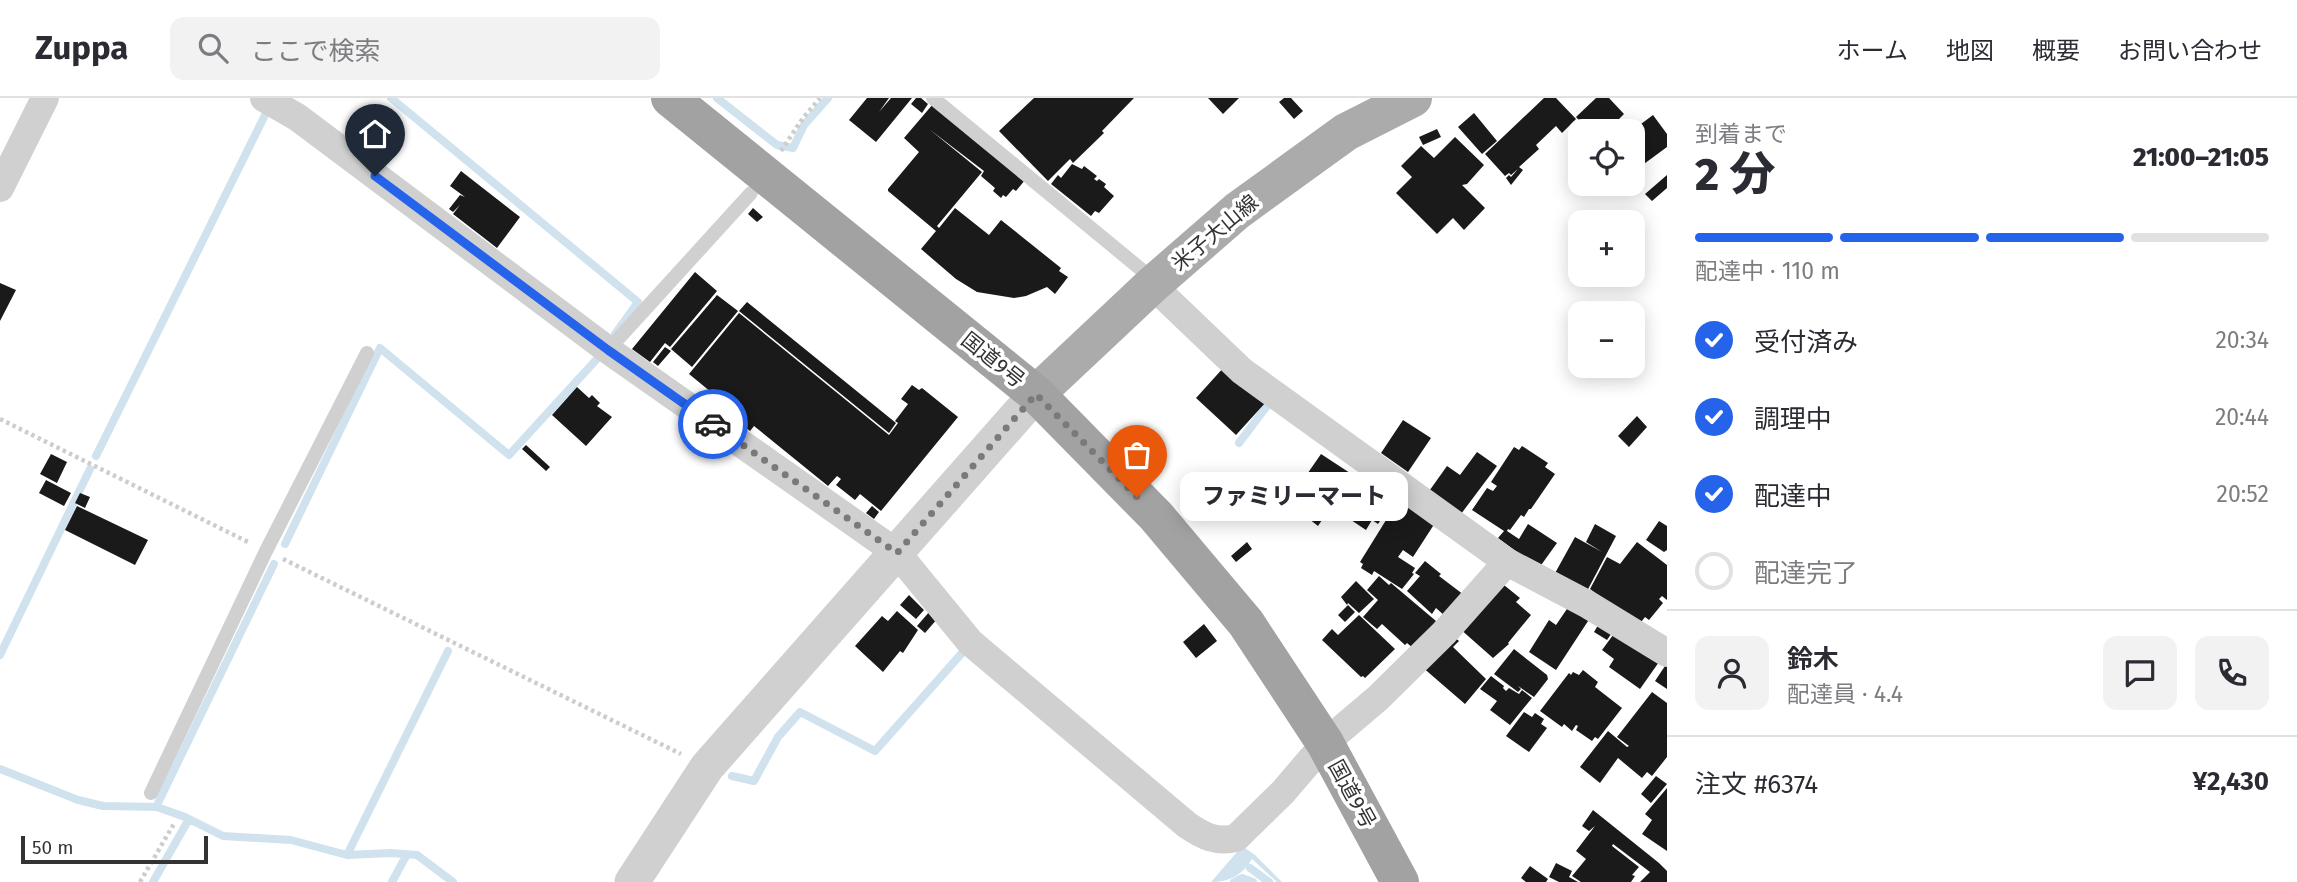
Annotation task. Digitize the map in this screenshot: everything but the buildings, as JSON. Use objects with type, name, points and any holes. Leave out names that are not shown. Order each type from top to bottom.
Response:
[{"type":"highway","name":"国道9号","points":[[670,98],[758,184],[1036,394],[1156,516],[1246,622],[1325,743],[1401,882]]},
{"type":"main road","name":"米子大山線","points":[[1036,394],[1237,211],[1346,132],[1413,98]]},
{"type":"street","points":[[0,188],[45,98]]},
{"type":"street","points":[[264,98],[297,117],[608,350],[897,553],[970,642],[1202,835],[1226,841],[1236,838],[1283,792],[1325,743],[1378,698],[1436,641],[1507,562]]},
{"type":"street","points":[[1154,284],[1242,371],[1507,562],[1587,604],[1667,653]]},
{"type":"street","points":[[632,882],[707,767],[1036,394]]},
{"type":"lane","points":[[933,98],[1154,284]]},
{"type":"lane","points":[[608,350],[758,184]]},
{"type":"lane","points":[[150,793],[266,551],[366,353]]},
{"type":"path","points":[[758,184],[820,98]]},
{"type":"path","points":[[0,419],[707,767]]},
{"type":"path","points":[[140,882],[175,822]]},
{"type":"water","points":[[1245,848],[1282,882],[1277,882],[1252,859],[1235,876],[1224,881],[1211,882],[1237,852]]},
{"type":"waterway","points":[[391,98],[638,302],[615,334]]},
{"type":"waterway","points":[[717,98],[777,145],[793,148],[804,125],[828,98]]},
{"type":"waterway","points":[[96,456],[269,107]]},
{"type":"waterway","points":[[285,544],[380,348],[509,455],[596,360]]},
{"type":"waterway","points":[[1239,443],[1273,398]]},
{"type":"waterway","points":[[0,655],[90,469]]},
{"type":"waterway","points":[[158,803],[274,564]]},
{"type":"waterway","points":[[347,855],[448,651]]},
{"type":"waterway","points":[[732,776],[754,781],[778,737],[800,712],[875,751],[962,653]]},
{"type":"waterway","points":[[0,769],[78,800],[103,806],[157,807],[185,817],[223,836],[291,840],[347,855],[417,855],[453,882]]},
{"type":"waterway","points":[[153,882],[189,819]]},
{"type":"waterway","points":[[392,882],[406,856]]},
{"type":"waterway","points":[[1250,868],[1269,882]]},
{"type":"waterway","points":[[1234,882],[1242,878],[1253,882]]},
{"type":"way so far","points":[[713,424],[897,553],[1036,394],[1137,497]]},
{"type":"place","name":"ファミリーマート","points":[[1137,497]]},
{"type":"route","points":[[375,176],[608,350],[713,424]]}]
